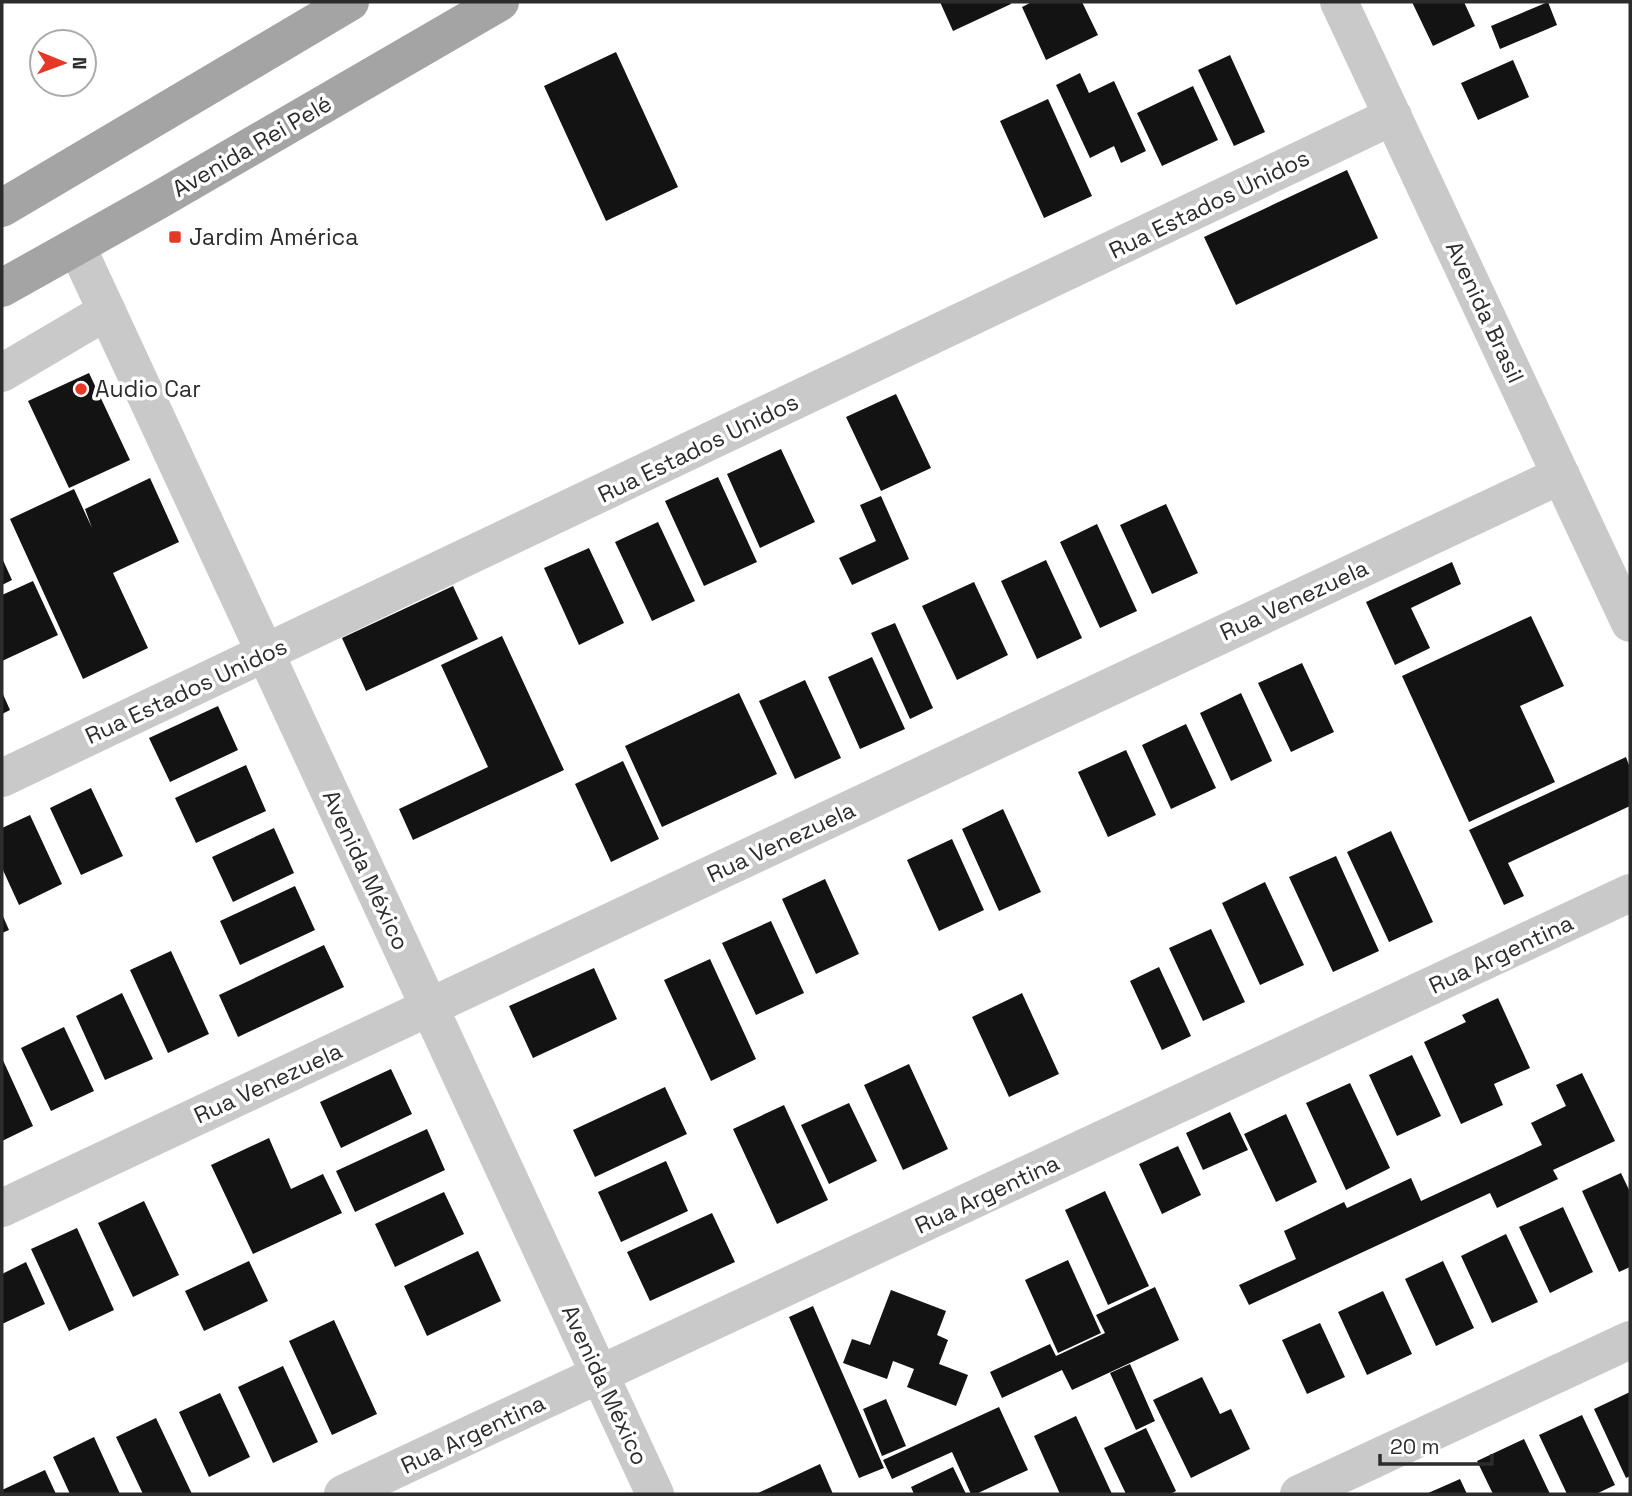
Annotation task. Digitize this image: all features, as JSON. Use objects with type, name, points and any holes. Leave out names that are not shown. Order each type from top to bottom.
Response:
[{"type":"main road","points":[[2,208],[350,2]]},
{"type":"main road","name":"Avenida Rei Pelé","points":[[2,288],[500,2]]},
{"type":"street","name":"Avenida Brasil","points":[[1339,2],[1630,623]]},
{"type":"street","name":"Rua Estados Unidos","points":[[2,778],[1393,116]]},
{"type":"street","name":"Avenida México","points":[[77,247],[655,1494]]},
{"type":"street","points":[[2,373],[107,311]]},
{"type":"street","name":"Rua Venezuela","points":[[2,1208],[1561,475]]},
{"type":"street","name":"Rua Argentina","points":[[343,1494],[1630,893]]},
{"type":"street","points":[[1299,1494],[1630,1340]]},
{"type":"building","points":[[940,2],[1010,2],[1011,4],[953,31]]},
{"type":"building","points":[[1032,2],[1082,2],[1098,35],[1046,60],[1022,7]]},
{"type":"building","points":[[1412,2],[1464,2],[1475,26],[1433,46]]},
{"type":"building","points":[[1548,2],[1557,25],[1500,49],[1491,26]]},
{"type":"building","points":[[616,52],[678,187],[606,221],[544,86]]},
{"type":"building","points":[[1230,55],[1265,132],[1234,146],[1198,70]]},
{"type":"building","points":[[1513,60],[1529,97],[1478,120],[1461,83]]},
{"type":"building","points":[[1080,73],[1089,93],[1114,81],[1146,151],[1121,163],[1114,146],[1090,158],[1056,85]]},
{"type":"building","points":[[1193,86],[1218,140],[1162,166],[1137,113]]},
{"type":"building","points":[[1048,99],[1092,196],[1044,218],[1000,121]]},
{"type":"building","points":[[1347,170],[1378,238],[1236,305],[1204,237]]},
{"type":"building","points":[[89,373],[130,460],[69,488],[28,401]]},
{"type":"building","points":[[896,394],[931,468],[881,491],[846,417]]},
{"type":"building","points":[[781,449],[815,522],[760,548],[727,474]]},
{"type":"building","points":[[718,477],[757,562],[704,586],[665,501]]},
{"type":"building","points":[[150,478],[179,542],[113,573],[148,648],[83,679],[10,519],[74,489],[92,528],[85,509]]},
{"type":"building","points":[[881,496],[909,559],[852,585],[839,558],[876,541],[860,505]]},
{"type":"building","points":[[1166,504],[1198,573],[1152,594],[1120,525]]},
{"type":"building","points":[[658,522],[695,601],[652,621],[615,542]]},
{"type":"building","points":[[1097,524],[1137,611],[1100,628],[1060,542]]},
{"type":"building","points":[[589,548],[624,623],[579,645],[544,568]]},
{"type":"building","points":[[2,558],[12,580],[2,585]]},
{"type":"building","points":[[1046,560],[1082,638],[1037,659],[1001,581]]},
{"type":"building","points":[[1452,562],[1461,584],[1411,608],[1430,648],[1395,665],[1366,602]]},
{"type":"building","points":[[33,581],[58,635],[2,661],[2,595]]},
{"type":"building","points":[[974,582],[1008,655],[957,680],[922,606]]},
{"type":"building","points":[[453,586],[478,639],[366,691],[342,638]]},
{"type":"building","points":[[1531,616],[1564,686],[1520,706],[1555,782],[1469,822],[1402,676]]},
{"type":"building","points":[[895,623],[933,708],[910,719],[871,633]]},
{"type":"building","points":[[502,636],[564,770],[413,840],[399,809],[488,767],[441,665]]},
{"type":"building","points":[[872,657],[905,729],[860,749],[828,677]]},
{"type":"building","points":[[1302,663],[1334,732],[1291,752],[1258,683]]},
{"type":"building","points":[[805,680],[841,758],[795,779],[759,701]]},
{"type":"building","points":[[2,692],[10,710],[2,714]]},
{"type":"building","points":[[739,693],[777,774],[662,827],[625,746]]},
{"type":"building","points":[[1241,693],[1272,761],[1231,781],[1200,713]]},
{"type":"building","points":[[218,706],[238,750],[170,782],[149,738]]},
{"type":"building","points":[[1186,724],[1216,788],[1171,809],[1142,745]]},
{"type":"building","points":[[1126,750],[1156,815],[1108,837],[1078,772]]},
{"type":"building","points":[[1626,757],[1630,768],[1630,806],[1508,863],[1524,896],[1504,905],[1469,830]]},
{"type":"building","points":[[623,761],[659,839],[611,862],[575,784]]},
{"type":"building","points":[[246,765],[266,811],[196,843],[175,798]]},
{"type":"building","points":[[91,788],[123,856],[81,875],[50,808]]},
{"type":"building","points":[[1003,809],[1041,892],[999,911],[962,829]]},
{"type":"building","points":[[30,815],[62,884],[19,905],[2,868],[2,828]]},
{"type":"building","points":[[274,828],[294,873],[233,902],[212,857]]},
{"type":"building","points":[[1391,831],[1433,922],[1389,942],[1347,852]]},
{"type":"building","points":[[952,839],[984,910],[939,931],[907,860]]},
{"type":"building","points":[[1336,856],[1379,951],[1333,972],[1289,877]]},
{"type":"building","points":[[825,879],[859,954],[816,974],[782,899]]},
{"type":"building","points":[[1265,882],[1304,965],[1260,985],[1222,903]]},
{"type":"building","points":[[295,886],[315,930],[240,965],[220,921]]},
{"type":"building","points":[[2,914],[9,930],[2,933]]},
{"type":"building","points":[[771,921],[804,993],[756,1015],[722,943]]},
{"type":"building","points":[[1211,929],[1245,1002],[1203,1021],[1169,948]]},
{"type":"building","points":[[324,945],[344,987],[238,1037],[219,995]]},
{"type":"building","points":[[171,951],[209,1034],[168,1053],[130,970]]},
{"type":"building","points":[[710,959],[756,1059],[711,1081],[664,980]]},
{"type":"building","points":[[1159,967],[1191,1036],[1162,1050],[1130,981]]},
{"type":"building","points":[[594,968],[617,1019],[533,1058],[509,1006]]},
{"type":"building","points":[[122,993],[153,1059],[105,1080],[76,1016]]},
{"type":"building","points":[[1022,993],[1059,1074],[1009,1097],[972,1017]]},
{"type":"building","points":[[1498,998],[1530,1068],[1494,1084],[1503,1105],[1461,1124],[1424,1042],[1466,1022],[1462,1015]]},
{"type":"building","points":[[64,1027],[94,1091],[51,1111],[21,1048]]},
{"type":"building","points":[[1412,1055],[1441,1116],[1397,1136],[1369,1075]]},
{"type":"building","points":[[2,1058],[33,1126],[2,1141]]},
{"type":"building","points":[[909,1064],[948,1149],[903,1170],[864,1085]]},
{"type":"building","points":[[391,1069],[412,1114],[341,1148],[320,1102]]},
{"type":"building","points":[[1582,1073],[1615,1141],[1553,1170],[1558,1179],[1497,1208],[1490,1193],[1249,1305],[1239,1285],[1296,1259],[1284,1231],[1344,1202],[1347,1208],[1411,1178],[1421,1201],[1542,1145],[1531,1123],[1566,1106],[1556,1085]]},
{"type":"building","points":[[1350,1083],[1390,1168],[1346,1190],[1306,1103]]},
{"type":"building","points":[[665,1087],[687,1134],[595,1177],[573,1130]]},
{"type":"building","points":[[849,1103],[877,1161],[829,1184],[801,1125]]},
{"type":"building","points":[[784,1105],[828,1200],[777,1224],[733,1129]]},
{"type":"building","points":[[1230,1112],[1248,1150],[1203,1170],[1186,1133]]},
{"type":"building","points":[[1286,1114],[1317,1182],[1276,1202],[1244,1134]]},
{"type":"building","points":[[427,1129],[445,1170],[355,1212],[336,1171]]},
{"type":"building","points":[[269,1138],[291,1189],[323,1174],[342,1213],[253,1254],[211,1165]]},
{"type":"building","points":[[1178,1146],[1201,1195],[1162,1214],[1139,1164]]},
{"type":"building","points":[[666,1161],[688,1211],[621,1242],[598,1192]]},
{"type":"building","points":[[1621,1173],[1630,1192],[1630,1267],[1619,1272],[1582,1191]]},
{"type":"building","points":[[1105,1191],[1149,1286],[1108,1305],[1065,1210]]},
{"type":"building","points":[[444,1192],[464,1234],[395,1267],[375,1224]]},
{"type":"building","points":[[144,1201],[179,1275],[133,1297],[98,1223]]},
{"type":"building","points":[[1563,1207],[1593,1272],[1550,1293],[1519,1227]]},
{"type":"building","points":[[712,1213],[735,1262],[650,1301],[627,1252]]},
{"type":"building","points":[[77,1228],[114,1310],[69,1331],[31,1249]]},
{"type":"building","points":[[1506,1234],[1538,1302],[1492,1323],[1461,1256]]},
{"type":"building","points":[[478,1251],[501,1301],[427,1336],[404,1286]]},
{"type":"building","points":[[1068,1260],[1101,1333],[1058,1353],[1025,1280]]},
{"type":"building","points":[[249,1261],[268,1301],[204,1331],[185,1291]]},
{"type":"building","points":[[1443,1261],[1474,1328],[1436,1346],[1405,1279]]},
{"type":"building","points":[[26,1262],[45,1304],[2,1324],[2,1274]]},
{"type":"building","points":[[1155,1287],[1179,1340],[1072,1390],[1062,1370],[1002,1398],[990,1372],[1050,1344],[1056,1356],[1105,1333],[1096,1315]]},
{"type":"building","points":[[891,1290],[946,1311],[937,1335],[948,1340],[939,1364],[968,1375],[956,1406],[907,1387],[914,1369],[893,1361],[887,1379],[843,1363],[852,1339],[870,1345]]},
{"type":"building","points":[[1383,1291],[1412,1354],[1367,1375],[1338,1312]]},
{"type":"building","points":[[813,1306],[884,1468],[859,1478],[789,1317]]},
{"type":"building","points":[[334,1320],[377,1414],[332,1435],[289,1341]]},
{"type":"building","points":[[1320,1323],[1345,1377],[1307,1394],[1282,1340]]},
{"type":"building","points":[[1130,1364],[1155,1421],[1136,1430],[1110,1373]]},
{"type":"building","points":[[283,1366],[318,1442],[273,1463],[238,1387]]},
{"type":"building","points":[[1202,1377],[1220,1414],[1231,1409],[1250,1449],[1191,1478],[1153,1400]]},
{"type":"building","points":[[1630,1392],[1630,1476],[1626,1478],[1594,1409]]},
{"type":"building","points":[[220,1393],[250,1457],[209,1477],[179,1412]]},
{"type":"building","points":[[886,1399],[906,1446],[882,1456],[863,1409]]},
{"type":"building","points":[[999,1407],[1028,1470],[971,1494],[952,1452],[892,1479],[883,1460]]},
{"type":"building","points":[[1582,1415],[1615,1485],[1596,1494],[1567,1494],[1539,1435]]},
{"type":"building","points":[[1076,1416],[1112,1494],[1060,1494],[1034,1436]]},
{"type":"building","points":[[156,1418],[192,1494],[143,1494],[116,1437]]},
{"type":"building","points":[[1146,1428],[1176,1491],[1170,1494],[1126,1494],[1104,1448]]},
{"type":"building","points":[[94,1437],[120,1494],[70,1494],[53,1457]]},
{"type":"building","points":[[1524,1439],[1550,1494],[1493,1494],[1477,1461]]},
{"type":"building","points":[[820,1464],[833,1494],[756,1494]]},
{"type":"building","points":[[953,1467],[966,1494],[914,1494],[911,1487]]},
{"type":"building","points":[[45,1470],[56,1494],[2,1494],[2,1490]]},
{"type":"building","points":[[1460,1479],[1467,1494],[1426,1494]]},
{"type":"place","name":"Jardim América","points":[[175,237]]},
{"type":"place","name":"Audio Car","points":[[81,389]]}]
